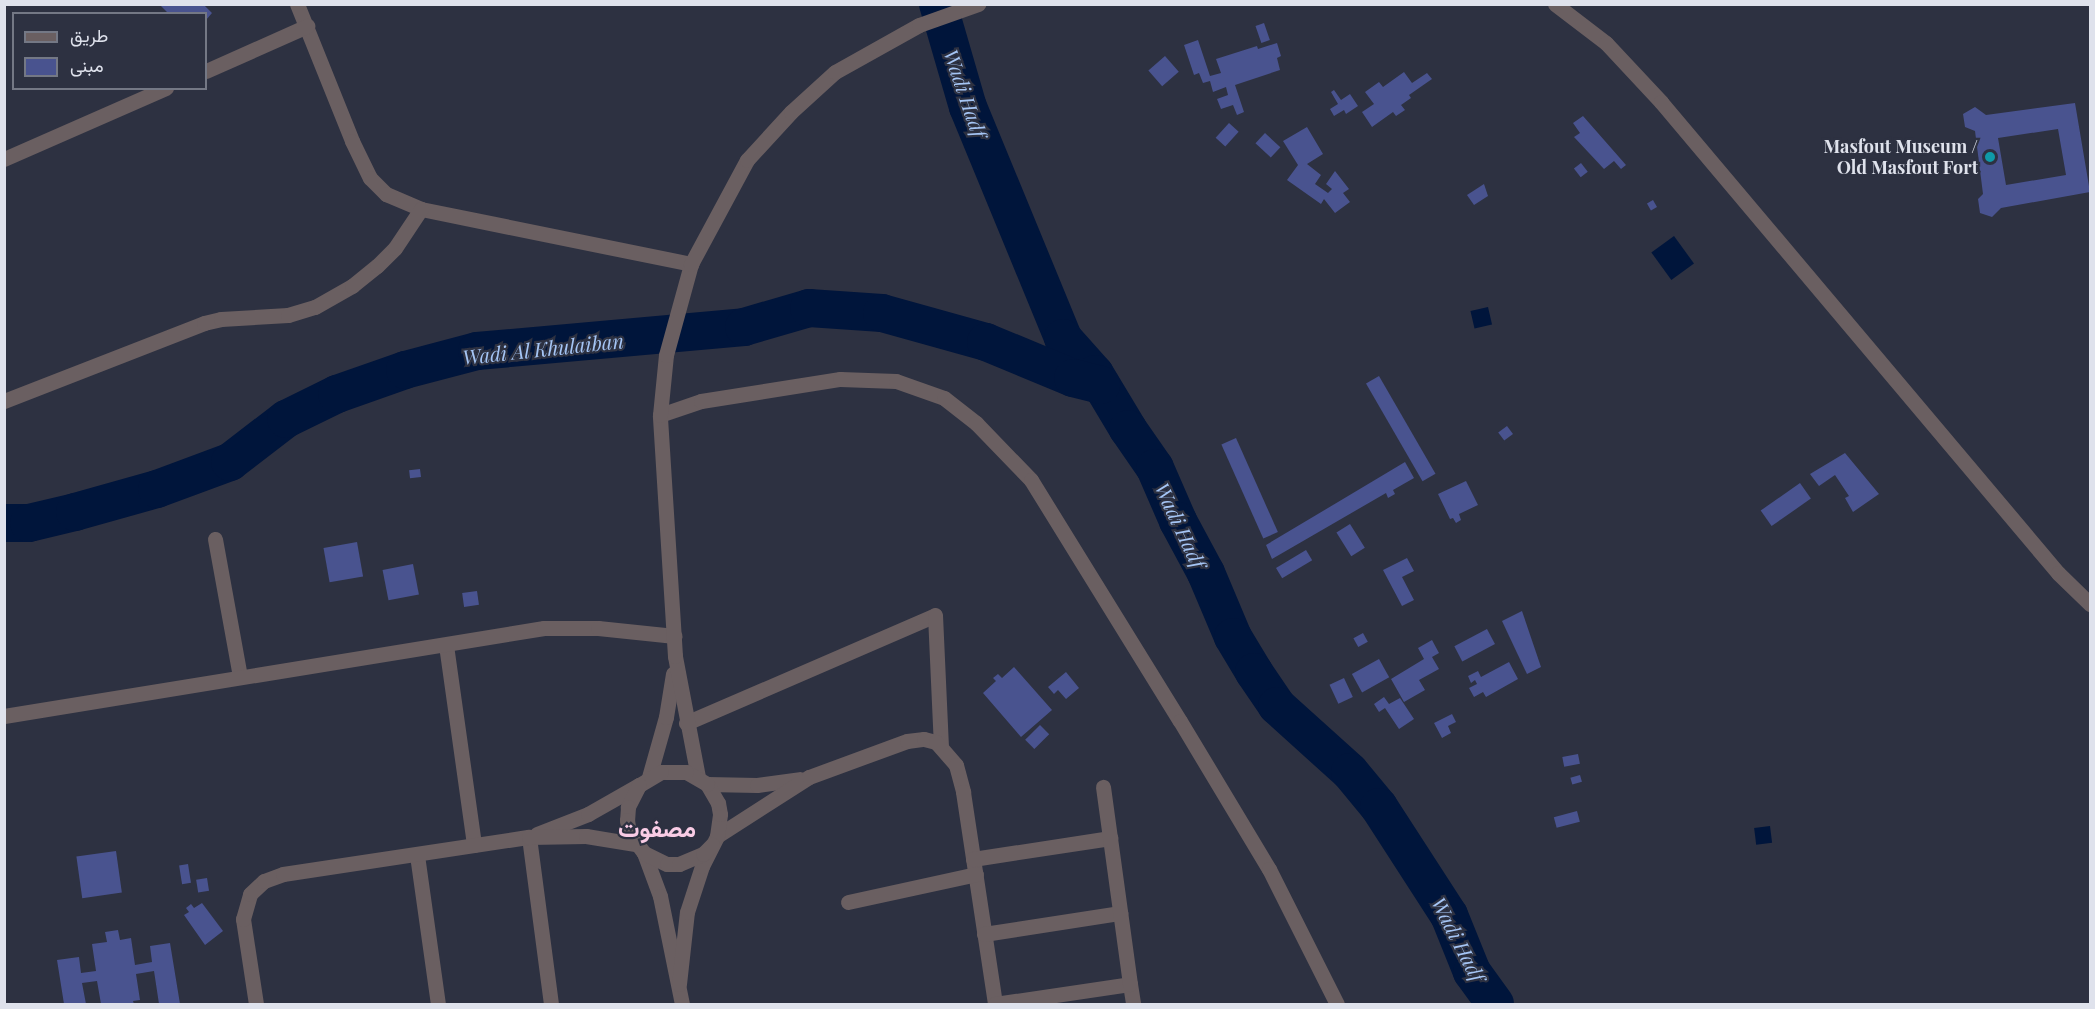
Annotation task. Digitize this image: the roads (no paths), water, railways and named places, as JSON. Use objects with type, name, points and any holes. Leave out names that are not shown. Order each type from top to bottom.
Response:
[{"type":"street","points":[[297,4],[370,178],[386,194],[421,209],[691,264]]},
{"type":"street","points":[[682,1005],[660,896],[627,820],[630,801],[644,781],[666,717],[675,656],[660,415],[666,355],[674,319],[691,264],[747,160],[791,112],[835,72],[890,39],[942,16],[978,4]]},
{"type":"street","points":[[1555,4],[1606,43],[1661,102],[2058,573],[2091,604]]},
{"type":"street","points":[[207,71],[307,27]]},
{"type":"street","points":[[4,159],[161,90]]},
{"type":"street","points":[[4,400],[213,321],[288,315],[315,308],[352,286],[377,266],[396,248],[421,209]]},
{"type":"street","points":[[660,415],[701,401],[840,379],[896,381],[944,398],[976,423],[1030,480],[1180,720],[1269,869],[1337,1005]]},
{"type":"street","points":[[214,539],[240,677]]},
{"type":"street","points":[[686,723],[935,615],[941,747]]},
{"type":"street","points":[[4,716],[544,628],[598,628],[675,636]]},
{"type":"street","points":[[447,645],[474,845]]},
{"type":"street","points":[[675,656],[686,723],[702,781],[718,803],[720,814],[714,840],[687,912],[679,984]]},
{"type":"street","points":[[529,837],[588,814],[644,781],[674,770],[702,781],[757,785],[809,777],[908,741],[924,739],[936,742],[956,765],[963,792],[995,1004],[1130,984]]},
{"type":"street","points":[[256,1005],[243,919],[250,894],[264,881],[283,874],[529,837],[586,836],[639,849],[654,860],[680,864],[703,854],[714,840],[809,777]]},
{"type":"street","points":[[1103,788],[1133,1005]]},
{"type":"street","points":[[529,837],[551,1005]]},
{"type":"street","points":[[848,902],[975,866],[1110,838]]},
{"type":"street","points":[[417,855],[438,1005]]},
{"type":"street","points":[[984,934],[1120,913]]},
{"type":"water","points":[[1674,236],[1694,264],[1671,280],[1651,252]]},
{"type":"water","points":[[1488,307],[1492,325],[1475,329],[1470,311]]},
{"type":"water","points":[[1770,826],[1772,843],[1756,845],[1754,828]]},
{"type":"waterway","name":"Wadi Hadf","points":[[938,4],[968,107],[1063,338],[1095,374],[1155,468],[1178,521],[1206,573],[1233,637],[1254,672],[1277,706],[1350,772],[1379,807],[1449,915],[1472,972],[1495,1004]]},
{"type":"waterway","name":"Wadi Al Khulaiban","points":[[4,523],[29,523],[75,512],[157,489],[230,462],[286,419],[337,394],[405,370],[477,351],[744,327],[809,308],[882,313],[986,342],[1073,378],[1101,385]]},
{"type":"place","name":"Masfout Museum / Old Masfout Fort","points":[[1990,157]]},
{"type":"district","name":"مصفوت","points":[[657,828]]}]
